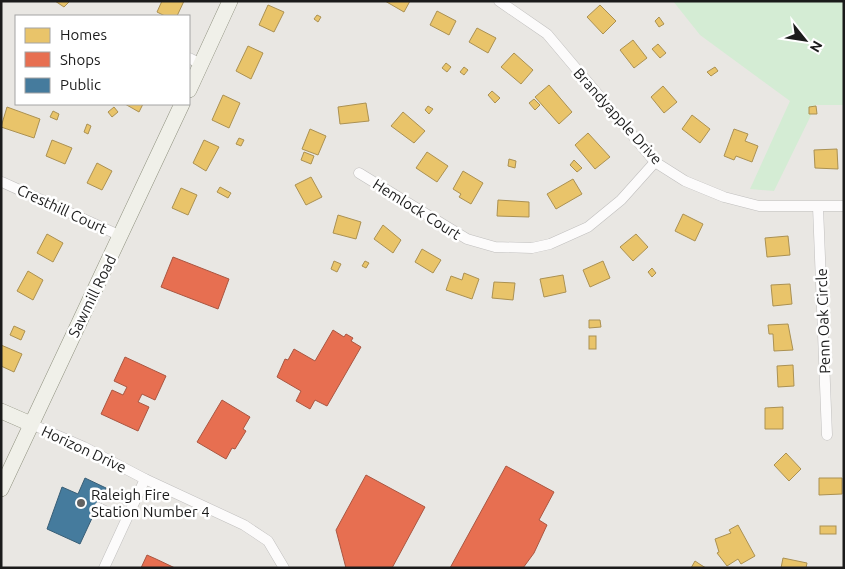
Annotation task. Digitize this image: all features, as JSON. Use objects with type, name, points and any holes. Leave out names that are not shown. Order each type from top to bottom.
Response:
[{"type":"street","points":[[190,85],[195,61],[230,1]]},
{"type":"street","name":"Brandyapple Drive","points":[[499,1],[547,34],[655,162],[684,180],[724,197],[758,206],[844,206]]},
{"type":"street","name":"Sawmill Road","points":[[1,489],[182,105]]},
{"type":"street","name":"Hemlock Court","points":[[359,173],[467,239],[495,248],[532,248],[550,244],[588,227],[621,200],[655,162]]},
{"type":"street","name":"Cresthill Court","points":[[2,182],[121,236]]},
{"type":"street","name":"Penn Oak Circle","points":[[818,207],[827,435]]},
{"type":"street","points":[[1,411],[31,424]]},
{"type":"street","name":"Horizon Drive","points":[[31,424],[98,454],[244,525],[268,541],[284,568]]},
{"type":"street","points":[[104,568],[146,479]]},
{"type":"lane","points":[[98,505],[127,519]]},
{"type":"green space","points":[[673,1],[844,1],[844,105],[816,105],[774,191],[750,189],[790,101],[700,35]]},
{"type":"building: Homes","points":[[55,1],[70,1],[64,7]]},
{"type":"building: Homes","points":[[162,1],[184,1],[177,15],[163,15],[157,12]]},
{"type":"building: Homes","points":[[385,1],[410,1],[404,12]]},
{"type":"building: Homes","points":[[268,5],[284,12],[274,32],[259,25]]},
{"type":"building: Homes","points":[[600,5],[616,21],[603,34],[587,17]]},
{"type":"building: Homes","points":[[437,11],[456,21],[449,35],[430,25]]},
{"type":"building: Homes","points":[[317,15],[321,17],[318,22],[314,19]]},
{"type":"building: Homes","points":[[659,17],[664,24],[659,27],[655,21]]},
{"type":"building: Homes","points":[[477,28],[496,38],[488,53],[469,42]]},
{"type":"building: Homes","points":[[633,40],[647,58],[634,68],[620,50]]},
{"type":"building: Homes","points":[[658,44],[666,53],[660,58],[652,49]]},
{"type":"building: Homes","points":[[248,46],[263,53],[251,79],[236,71]]},
{"type":"building: Homes","points":[[514,53],[533,70],[521,84],[501,67]]},
{"type":"building: Homes","points":[[446,63],[451,67],[447,72],[442,68]]},
{"type":"building: Homes","points":[[464,67],[468,70],[464,75],[460,72]]},
{"type":"building: Homes","points":[[715,67],[718,71],[711,76],[707,72]]},
{"type":"building: Homes","points":[[549,85],[572,112],[559,124],[535,97]]},
{"type":"building: Homes","points":[[663,86],[677,102],[664,113],[651,97]]},
{"type":"building: Homes","points":[[492,91],[500,98],[495,103],[488,95]]},
{"type":"building: Homes","points":[[223,95],[240,103],[229,128],[212,120]]},
{"type":"building: Homes","points":[[534,99],[540,105],[535,110],[529,103]]},
{"type":"building: Homes","points":[[366,103],[369,121],[340,124],[338,107]]},
{"type":"building: Homes","points":[[127,105],[142,105],[139,112]]},
{"type":"building: Homes","points":[[428,106],[433,109],[429,114],[425,110]]},
{"type":"building: Homes","points":[[816,106],[817,114],[809,114],[809,107]]},
{"type":"building: Homes","points":[[7,107],[40,119],[34,138],[1,127]]},
{"type":"building: Homes","points":[[114,107],[118,112],[112,117],[108,112]]},
{"type":"building: Homes","points":[[53,111],[59,114],[57,120],[50,117]]},
{"type":"building: Homes","points":[[403,112],[425,131],[414,143],[391,126]]},
{"type":"building: Homes","points":[[692,115],[710,129],[700,143],[682,129]]},
{"type":"building: Homes","points":[[87,124],[91,126],[88,134],[84,132]]},
{"type":"building: Homes","points":[[310,129],[326,136],[318,155],[302,149]]},
{"type":"building: Homes","points":[[734,129],[748,134],[745,141],[758,146],[752,162],[736,156],[734,160],[724,156]]},
{"type":"building: Homes","points":[[588,133],[610,157],[595,169],[575,145]]},
{"type":"building: Homes","points":[[239,138],[244,140],[241,146],[236,144]]},
{"type":"building: Homes","points":[[52,140],[72,148],[65,164],[46,156]]},
{"type":"building: Homes","points":[[204,140],[219,147],[206,171],[193,163]]},
{"type":"building: Homes","points":[[837,149],[838,169],[815,168],[814,150]]},
{"type":"building: Homes","points":[[304,152],[314,156],[311,164],[301,160]]},
{"type":"building: Homes","points":[[427,152],[448,166],[437,182],[416,168]]},
{"type":"building: Homes","points":[[509,159],[516,161],[515,168],[508,166]]},
{"type":"building: Homes","points":[[574,160],[582,168],[577,172],[570,165]]},
{"type":"building: Homes","points":[[97,163],[112,171],[102,190],[87,183]]},
{"type":"building: Homes","points":[[463,171],[483,183],[471,204],[459,197],[461,194],[453,189]]},
{"type":"building: Homes","points":[[311,177],[322,197],[306,205],[295,185]]},
{"type":"building: Homes","points":[[573,179],[582,194],[556,209],[547,194]]},
{"type":"building: Homes","points":[[220,187],[231,193],[228,198],[217,192]]},
{"type":"building: Homes","points":[[181,188],[197,195],[188,215],[172,208]]},
{"type":"building: Homes","points":[[498,200],[529,202],[529,217],[497,216]]},
{"type":"building: Homes","points":[[683,214],[703,224],[695,241],[675,231]]},
{"type":"building: Homes","points":[[338,215],[361,222],[356,239],[333,233]]},
{"type":"building: Homes","points":[[383,225],[401,240],[393,253],[374,239]]},
{"type":"building: Homes","points":[[47,234],[63,243],[53,262],[37,253]]},
{"type":"building: Homes","points":[[636,234],[648,247],[633,261],[620,247]]},
{"type":"building: Homes","points":[[788,236],[790,255],[767,257],[765,238]]},
{"type":"building: Homes","points":[[422,249],[441,260],[433,273],[415,262]]},
{"type":"building: Homes","points":[[334,261],[341,264],[337,272],[331,269]]},
{"type":"building: Homes","points":[[365,261],[369,263],[366,268],[362,266]]},
{"type":"building: Homes","points":[[603,261],[610,278],[590,287],[583,270]]},
{"type":"building: Homes","points":[[652,268],[656,273],[652,277],[648,272]]},
{"type":"building: Homes","points":[[28,271],[43,280],[33,300],[17,291]]},
{"type":"building: Homes","points":[[464,273],[479,279],[472,299],[446,290],[451,276],[462,280]]},
{"type":"building: Homes","points":[[563,275],[566,292],[544,297],[540,279]]},
{"type":"building: Homes","points":[[494,282],[515,283],[513,300],[492,298]]},
{"type":"building: Homes","points":[[790,284],[792,304],[773,306],[771,285]]},
{"type":"building: Homes","points":[[589,320],[600,320],[601,327],[589,328]]},
{"type":"building: Homes","points":[[788,324],[793,350],[774,351],[773,334],[769,334],[768,325]]},
{"type":"building: Homes","points":[[14,326],[25,331],[21,340],[10,335]]},
{"type":"building: Homes","points":[[589,336],[596,336],[596,349],[589,349]]},
{"type":"building: Homes","points":[[1,345],[22,354],[14,372],[1,366]]},
{"type":"building: Homes","points":[[793,365],[794,386],[778,387],[777,366]]},
{"type":"building: Homes","points":[[783,407],[783,429],[765,429],[765,408]]},
{"type":"building: Homes","points":[[786,453],[801,469],[789,481],[774,465]]},
{"type":"building: Homes","points":[[819,478],[842,478],[842,494],[819,495]]},
{"type":"building: Homes","points":[[738,525],[755,556],[741,564],[738,559],[727,566],[717,553],[719,552],[715,539],[731,533],[729,530]]},
{"type":"building: Homes","points":[[820,526],[836,526],[836,534],[820,534]]},
{"type":"building: Homes","points":[[783,558],[807,563],[806,568],[781,568]]},
{"type":"building: Homes","points":[[695,561],[701,565],[706,568],[691,568]]},
{"type":"building: Shops","points":[[173,257],[229,279],[218,309],[161,287]]},
{"type":"building: Shops","points":[[333,330],[344,337],[346,334],[353,338],[351,341],[361,347],[327,406],[315,400],[310,409],[296,401],[301,391],[277,377],[285,359],[288,360],[294,349],[315,361]]},
{"type":"building: Shops","points":[[125,357],[166,376],[155,400],[142,394],[138,402],[149,407],[138,431],[101,414],[112,390],[123,395],[127,387],[114,381]]},
{"type":"building: Shops","points":[[222,400],[250,417],[243,429],[246,431],[235,449],[232,448],[226,459],[197,442]]},
{"type":"building: Shops","points":[[506,466],[554,492],[539,520],[547,525],[534,553],[523,568],[450,568]]},
{"type":"building: Shops","points":[[366,475],[425,507],[392,568],[346,568],[336,530]]},
{"type":"building: Shops","points":[[147,555],[156,559],[175,568],[141,568]]},
{"type":"building: Public","points":[[85,478],[106,488],[80,544],[47,529],[62,487],[78,494]]},
{"type":"place","name":"Raleigh Fire Station Number 4","points":[[81,503]]}]
